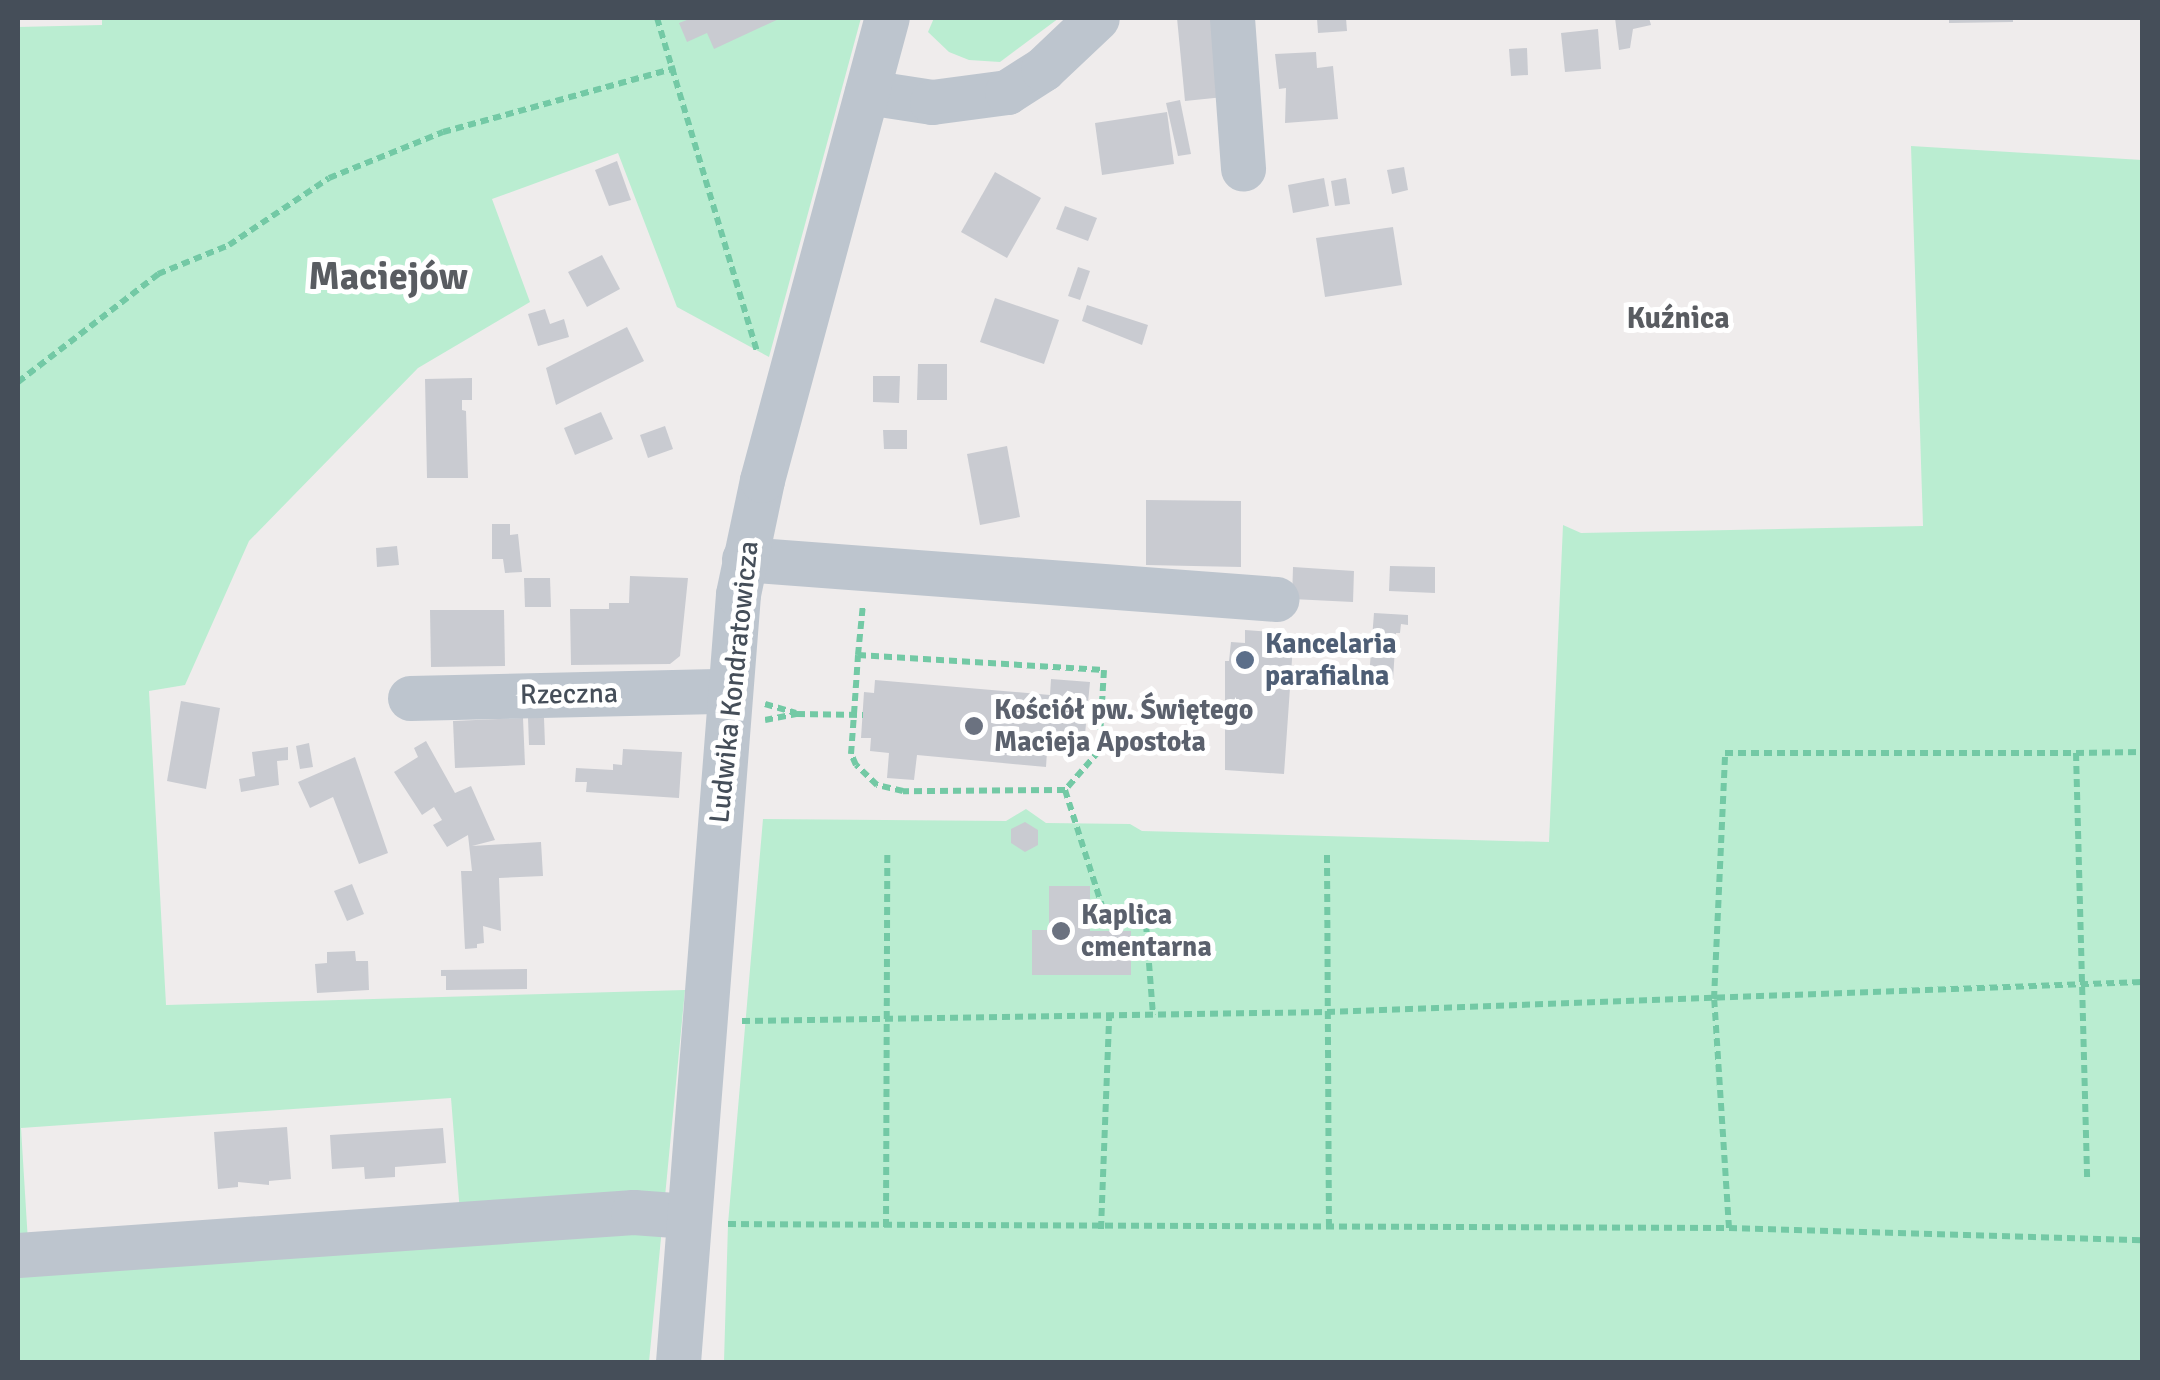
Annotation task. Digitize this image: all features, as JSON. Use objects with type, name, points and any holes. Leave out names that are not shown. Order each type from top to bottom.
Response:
[{"type":"street","name":"Ludwika Kondratowicza","points":[[678,1362],[701,1027],[749,705],[744,559],[886,18]]},
{"type":"street","points":[[1232,18],[1243,168]]},
{"type":"street","points":[[866,92],[932,102],[994,96],[1030,79],[1092,23]]},
{"type":"street","points":[[744,559],[1276,600]]},
{"type":"street","name":"Rzeczna","points":[[410,698],[749,705]]},
{"type":"street","points":[[18,1255],[632,1212],[688,1216]]},
{"type":"path","points":[[657,18],[757,353],[772,360]]},
{"type":"path","points":[[18,382],[158,274],[229,245],[330,178],[443,132],[675,68]]},
{"type":"path","points":[[858,655],[1104,670],[1099,752],[1064,790],[890,790],[877,785],[856,765],[852,754],[858,714],[858,655],[866,571]]},
{"type":"path","points":[[749,705],[797,714]]},
{"type":"path","points":[[749,705],[797,714],[858,714]]},
{"type":"path","points":[[2076,752],[2087,1182]]},
{"type":"path","points":[[1729,1228],[1714,999],[1726,753],[2142,752]]},
{"type":"path","points":[[1064,790],[1104,912],[1146,912],[1153,1015]]},
{"type":"path","points":[[886,1227],[887,853]]},
{"type":"path","points":[[1327,855],[1329,1229]]},
{"type":"path","points":[[701,1027],[747,1020],[1327,1012],[2142,982]]},
{"type":"path","points":[[1101,1229],[1109,1016]]},
{"type":"path","points":[[688,1216],[728,1224],[886,1227],[1729,1228],[2142,1240]]},
{"type":"green space","points":[[102,18],[861,18],[769,357],[677,307],[618,153],[492,199],[530,302],[418,368],[249,541],[185,685],[149,691],[166,1005],[685,990],[649,1362],[18,1362],[18,27],[102,25]],"holes":[[[451,1098],[460,1213],[28,1242],[21,1128]]]},
{"type":"green space","points":[[934,18],[1059,18],[1000,62],[969,60],[949,52],[928,32]]},
{"type":"green space","points":[[1911,146],[2142,160],[2142,1362],[724,1362],[728,1224],[763,819],[1006,821],[1026,809],[1046,823],[1130,824],[1142,831],[1549,842],[1563,525],[1581,533],[1923,526]]},
{"type":"building","points":[[692,18],[781,18],[714,49],[707,33],[687,42],[679,23]]},
{"type":"building","points":[[1177,18],[1216,18],[1224,97],[1185,101]]},
{"type":"building","points":[[1317,18],[1346,18],[1347,31],[1318,33]]},
{"type":"building","points":[[1615,18],[1649,18],[1651,25],[1633,29],[1630,48],[1619,50]]},
{"type":"building","points":[[1949,18],[2013,18],[2013,22],[1949,23]]},
{"type":"building","points":[[1598,29],[1601,69],[1565,72],[1561,33]]},
{"type":"building","points":[[1527,48],[1528,75],[1511,76],[1509,49]]},
{"type":"building","points":[[1316,52],[1317,68],[1333,66],[1338,119],[1285,123],[1286,88],[1279,89],[1275,54]]},
{"type":"building","points":[[1180,100],[1191,154],[1178,156],[1166,103]]},
{"type":"building","points":[[1167,112],[1174,164],[1102,175],[1095,123]]},
{"type":"building","points":[[617,161],[631,200],[609,206],[595,170]]},
{"type":"building","points":[[1404,167],[1408,190],[1392,194],[1387,170]]},
{"type":"building","points":[[995,172],[1041,198],[1007,258],[961,232]]},
{"type":"building","points":[[1324,178],[1329,206],[1293,213],[1288,185]]},
{"type":"building","points":[[1346,178],[1350,204],[1335,206],[1331,181]]},
{"type":"building","points":[[1065,206],[1097,218],[1088,241],[1056,229]]},
{"type":"building","points":[[1393,227],[1402,285],[1325,297],[1316,238]]},
{"type":"building","points":[[602,255],[620,289],[587,307],[568,272]]},
{"type":"building","points":[[1078,267],[1090,271],[1080,300],[1068,296]]},
{"type":"building","points":[[995,298],[1059,320],[1044,364],[980,342]]},
{"type":"building","points":[[1087,305],[1148,325],[1142,345],[1082,321]]},
{"type":"building","points":[[545,309],[550,324],[564,319],[569,337],[538,346],[528,314]]},
{"type":"building","points":[[627,327],[644,361],[556,405],[546,368]]},
{"type":"building","points":[[918,364],[947,364],[947,400],[917,400]]},
{"type":"building","points":[[873,376],[900,376],[899,403],[873,402]]},
{"type":"building","points":[[472,378],[472,400],[462,400],[462,410],[466,411],[468,478],[427,478],[425,379]]},
{"type":"building","points":[[601,412],[613,439],[575,455],[564,428]]},
{"type":"building","points":[[665,426],[673,449],[648,458],[640,435]]},
{"type":"building","points":[[883,430],[907,430],[907,449],[884,449]]},
{"type":"building","points":[[1007,446],[1020,517],[980,525],[967,454]]},
{"type":"building","points":[[1146,500],[1241,501],[1241,567],[1146,565]]},
{"type":"building","points":[[492,524],[510,524],[510,535],[518,534],[522,572],[505,573],[503,559],[492,559]]},
{"type":"building","points":[[397,546],[399,565],[377,567],[376,548]]},
{"type":"building","points":[[1390,566],[1435,567],[1435,593],[1389,591]]},
{"type":"building","points":[[1293,567],[1354,571],[1353,602],[1292,599]]},
{"type":"building","points":[[630,576],[688,578],[680,656],[670,664],[571,665],[570,609],[609,609],[609,603],[629,603]]},
{"type":"building","points":[[524,578],[550,578],[551,607],[525,607]]},
{"type":"building","points":[[430,610],[504,610],[505,666],[431,667]]},
{"type":"building","points":[[1374,613],[1408,615],[1408,625],[1401,624],[1400,633],[1396,633],[1393,679],[1369,677]]},
{"type":"building","points":[[1245,630],[1272,632],[1272,644],[1293,645],[1284,774],[1225,770],[1225,661],[1229,661],[1231,642],[1245,643]]},
{"type":"building","name":"Kościół pw. Świętego Macieja Apostoła","points":[[1051,679],[1090,682],[1083,755],[1047,752],[1046,767],[917,755],[914,780],[887,778],[889,753],[870,751],[871,738],[861,738],[864,692],[874,693],[875,680],[1050,695]]},
{"type":"building","points":[[181,701],[220,708],[206,789],[167,781]]},
{"type":"building","points":[[523,718],[525,765],[455,768],[453,721]]},
{"type":"building","points":[[528,718],[544,718],[545,745],[529,745]]},
{"type":"building","points":[[426,741],[455,793],[471,786],[495,840],[472,846],[541,842],[543,876],[499,878],[501,931],[483,926],[484,943],[477,944],[477,948],[465,949],[461,871],[472,871],[468,835],[447,847],[433,825],[442,820],[434,807],[422,815],[394,772],[418,757],[414,748]]},
{"type":"building","points":[[309,743],[313,767],[300,769],[296,746]]},
{"type":"building","points":[[288,747],[288,760],[277,761],[279,785],[241,792],[239,779],[255,776],[252,752]]},
{"type":"building","points":[[623,749],[682,752],[679,798],[586,792],[587,782],[575,782],[576,768],[613,770],[613,764],[622,765]]},
{"type":"building","points":[[355,757],[388,853],[359,864],[333,797],[310,808],[298,782]]},
{"type":"building","points":[[1025,822],[1038,830],[1038,845],[1025,852],[1011,843],[1011,829]]},
{"type":"building","points":[[352,884],[364,914],[347,921],[334,891]]},
{"type":"building","name":"Kaplica cmentarna","points":[[1049,886],[1090,886],[1090,931],[1131,931],[1131,975],[1032,975],[1032,930],[1049,930]]},
{"type":"building","points":[[355,951],[356,961],[368,961],[369,990],[317,993],[315,964],[327,963],[327,952]]},
{"type":"building","points":[[527,969],[527,989],[446,990],[446,976],[441,976],[441,970]]},
{"type":"building","points":[[287,1127],[291,1179],[269,1181],[269,1185],[238,1182],[238,1187],[218,1189],[214,1132]]},
{"type":"building","points":[[443,1128],[446,1163],[395,1167],[395,1177],[365,1179],[364,1167],[332,1169],[330,1135]]},
{"type":"place","name":"Kancelaria parafialna","points":[[1245,660]]},
{"type":"place","name":"Kościół pw. Świętego Macieja Apostoła","points":[[974,726]]},
{"type":"place","name":"Kaplica cmentarna","points":[[1061,931]]},
{"type":"district","name":"Maciejów","points":[[388,277]]},
{"type":"district","name":"Kuźnica","points":[[1678,319]]}]
